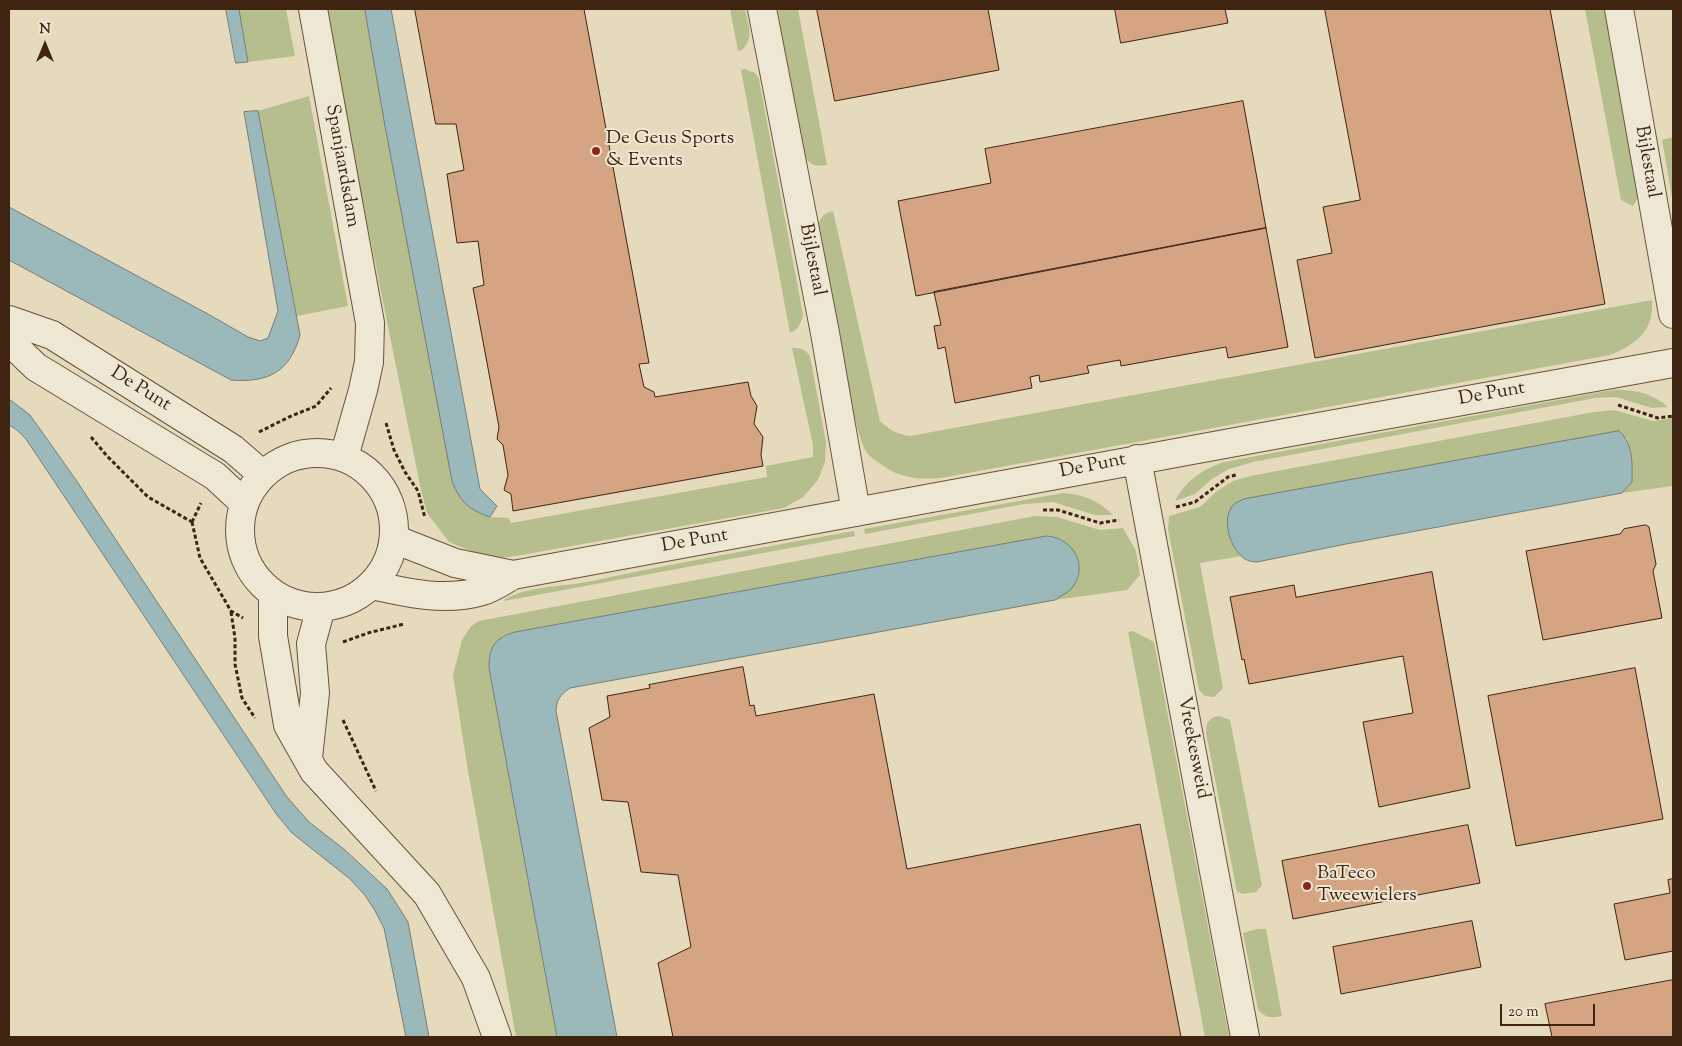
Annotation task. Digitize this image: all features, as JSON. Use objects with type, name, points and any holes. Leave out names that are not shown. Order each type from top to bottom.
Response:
[{"type":"street","name":"Spanjaardsdam","points":[[313,9],[370,323],[369,362],[344,457]]},
{"type":"street","name":"Bijlestaal","points":[[762,9],[825,333],[856,512]]},
{"type":"street","name":"Bijlestaal","points":[[1619,9],[1673,314]]},
{"type":"street","name":"De Punt","points":[[9,320],[52,335],[233,449],[263,474]]},
{"type":"street","name":"De Punt","points":[[9,341],[36,367],[215,476],[244,503]]},
{"type":"street","name":"De Punt","points":[[371,585],[442,597],[483,591],[513,575],[1673,362]]},
{"type":"street","points":[[315,452],[344,457],[369,472],[387,494],[394,522],[394,539],[371,585],[358,595],[341,604],[321,608],[296,604],[273,594],[250,569],[240,536],[244,503],[263,474],[287,458],[315,452]]},
{"type":"street","name":"Vreekesweid","points":[[1137,459],[1245,1037]]},
{"type":"street","name":"De Punt","points":[[394,539],[455,563],[513,575]]},
{"type":"street","points":[[273,594],[273,636],[288,725],[314,771],[427,894],[476,978],[497,1037]]},
{"type":"street","points":[[308,758],[315,693],[310,644],[321,608]]},
{"type":"path","points":[[254,434],[316,406],[334,385]]},
{"type":"path","points":[[1608,407],[1618,405],[1658,418],[1673,416]]},
{"type":"path","points":[[385,418],[394,450],[405,472],[418,491],[427,526]]},
{"type":"path","points":[[85,430],[107,456],[148,497],[192,522]]},
{"type":"path","points":[[1184,506],[1195,502],[1228,477],[1241,472]]},
{"type":"path","points":[[202,501],[192,522],[200,558],[231,611],[247,621]]},
{"type":"path","name":"De Punt","points":[[1041,510],[1058,510],[1100,523],[1116,520]]},
{"type":"path","points":[[341,643],[398,625]]},
{"type":"path","points":[[343,718],[377,794]]},
{"type":"green space","points":[[239,9],[286,9],[295,56],[248,62]]},
{"type":"green space","points":[[324,9],[372,9],[452,481],[490,517],[509,518],[511,523],[767,477],[766,466],[813,457],[813,445],[792,348],[795,348],[804,350],[810,356],[826,442],[825,462],[818,480],[803,497],[784,508],[516,556],[490,559],[449,542],[427,513],[421,490]]},
{"type":"green space","points":[[730,9],[745,9],[749,26],[749,36],[746,45],[742,50],[738,51]]},
{"type":"green space","points":[[777,9],[798,9],[827,165],[814,165],[805,156]]},
{"type":"green space","points":[[1585,9],[1608,9],[1642,192],[1633,206],[1621,200]]},
{"type":"green space","points":[[745,69],[755,73],[759,79],[803,315],[799,326],[790,333],[741,70]]},
{"type":"green space","points":[[309,96],[348,306],[297,316],[258,111]]},
{"type":"green space","points":[[1673,137],[1673,203],[1662,140]]},
{"type":"green space","points":[[833,211],[880,421],[894,431],[910,436],[1652,300],[1652,311],[1647,328],[1642,335],[1620,351],[1610,355],[941,478],[924,479],[901,475],[886,468],[868,454],[859,435],[817,232],[821,218]]},
{"type":"green space","points":[[1612,390],[1627,390],[1649,395],[1668,407],[1652,408],[1616,397],[1595,398],[1253,462],[1229,469],[1212,479],[1195,494],[1175,501],[1184,487],[1195,477],[1224,462]]},
{"type":"green space","points":[[1614,410],[1653,421],[1673,418],[1673,486],[1622,493],[1632,482],[1632,458],[1627,438],[1235,550],[1242,556],[1200,563],[1223,688],[1214,697],[1205,696],[1199,690],[1168,529],[1169,516],[1200,507],[1217,491],[1233,481],[1250,476],[1594,412]]},
{"type":"green space","points":[[1063,493],[1090,499],[1113,515],[1095,515],[1053,502],[1024,504],[865,534],[864,529]]},
{"type":"green space","points":[[1035,516],[1057,517],[1100,530],[1123,528],[1136,551],[1140,575],[1127,590],[1055,600],[1071,589],[1047,536],[515,632],[502,636],[489,668],[557,1037],[516,1037],[468,771],[453,675],[462,640],[471,626],[479,621]]},
{"type":"green space","points":[[854,531],[855,536],[504,601],[515,595],[535,589],[587,582]]},
{"type":"green space","points":[[1133,631],[1154,642],[1229,1037],[1205,1037],[1128,632]]},
{"type":"green space","points":[[1219,716],[1230,720],[1262,885],[1256,892],[1244,894],[1237,892],[1206,733],[1207,723],[1213,717]]},
{"type":"green space","points":[[1257,929],[1266,929],[1282,1016],[1269,1017],[1263,1015],[1258,1010],[1243,933]]},
{"type":"water","points":[[226,9],[239,9],[248,62],[236,63]]},
{"type":"water","points":[[365,9],[391,9],[480,489],[497,506],[490,517],[466,504],[452,481],[385,126]]},
{"type":"water","points":[[258,111],[300,335],[296,348],[290,358],[276,372],[256,379],[231,380],[9,260],[9,207],[248,337],[260,341],[268,338],[278,311],[244,112]]},
{"type":"water","points":[[9,399],[30,415],[76,480],[287,797],[309,822],[345,850],[387,889],[408,922],[429,1037],[406,1037],[384,928],[374,909],[364,894],[350,879],[292,833],[277,815],[26,439],[9,425]]},
{"type":"water","points":[[1619,431],[1630,448],[1632,461],[1632,482],[1622,493],[1257,562],[1245,559],[1240,554],[1231,541],[1229,534],[1229,511],[1234,504],[1244,499]]},
{"type":"water","points":[[1047,536],[1065,542],[1076,555],[1079,563],[1077,580],[1072,588],[1055,600],[570,688],[561,695],[556,711],[617,1037],[557,1037],[489,668],[490,654],[494,644],[502,637],[515,632]]},
{"type":"building","points":[[415,9],[584,9],[649,363],[639,364],[644,387],[654,392],[655,397],[748,382],[751,396],[757,406],[754,424],[763,437],[761,455],[763,466],[513,511],[511,494],[504,490],[508,475],[503,445],[497,439],[499,427],[473,288],[484,285],[478,241],[457,243],[447,174],[464,170],[456,124],[436,124]]},
{"type":"building","points":[[817,9],[988,9],[999,70],[835,101]]},
{"type":"building","points":[[1115,9],[1225,9],[1228,23],[1121,43]]},
{"type":"building","points":[[1325,9],[1550,9],[1605,304],[1315,358],[1297,260],[1332,253],[1323,207],[1360,200]]},
{"type":"building","points":[[1243,101],[1266,228],[916,296],[898,201],[991,183],[985,149]]},
{"type":"building","points":[[1266,228],[1288,347],[1228,358],[1226,347],[1121,366],[1120,360],[1087,366],[1089,373],[1040,382],[1039,375],[1030,377],[1032,388],[955,403],[945,347],[938,349],[934,326],[941,325],[934,292]]},
{"type":"building","points":[[1646,525],[1649,527],[1656,564],[1653,571],[1662,618],[1543,640],[1526,551],[1620,534],[1624,529]]},
{"type":"building","points":[[1432,572],[1470,788],[1379,807],[1363,722],[1413,713],[1403,656],[1249,684],[1244,659],[1242,660],[1230,597],[1294,585],[1296,597]]},
{"type":"building","points":[[743,667],[750,706],[754,705],[756,716],[874,694],[907,869],[1140,824],[1181,1037],[673,1037],[658,963],[691,947],[678,875],[641,872],[628,802],[602,800],[589,728],[610,717],[607,696],[650,688],[649,685]]},
{"type":"building","points":[[1635,668],[1663,819],[1516,846],[1488,696]]},
{"type":"building","points":[[1468,825],[1480,883],[1293,919],[1282,861]]},
{"type":"building","points":[[1673,879],[1673,951],[1625,960],[1614,904],[1670,893],[1668,880]]},
{"type":"building","points":[[1472,921],[1481,967],[1341,994],[1333,947]]},
{"type":"building","points":[[1673,980],[1673,1037],[1552,1037],[1545,1004]]},
{"type":"place","name":"De Geus Sports & Events","points":[[596,151]]},
{"type":"place","name":"BaTeco Tweewielers","points":[[1307,886]]}]
